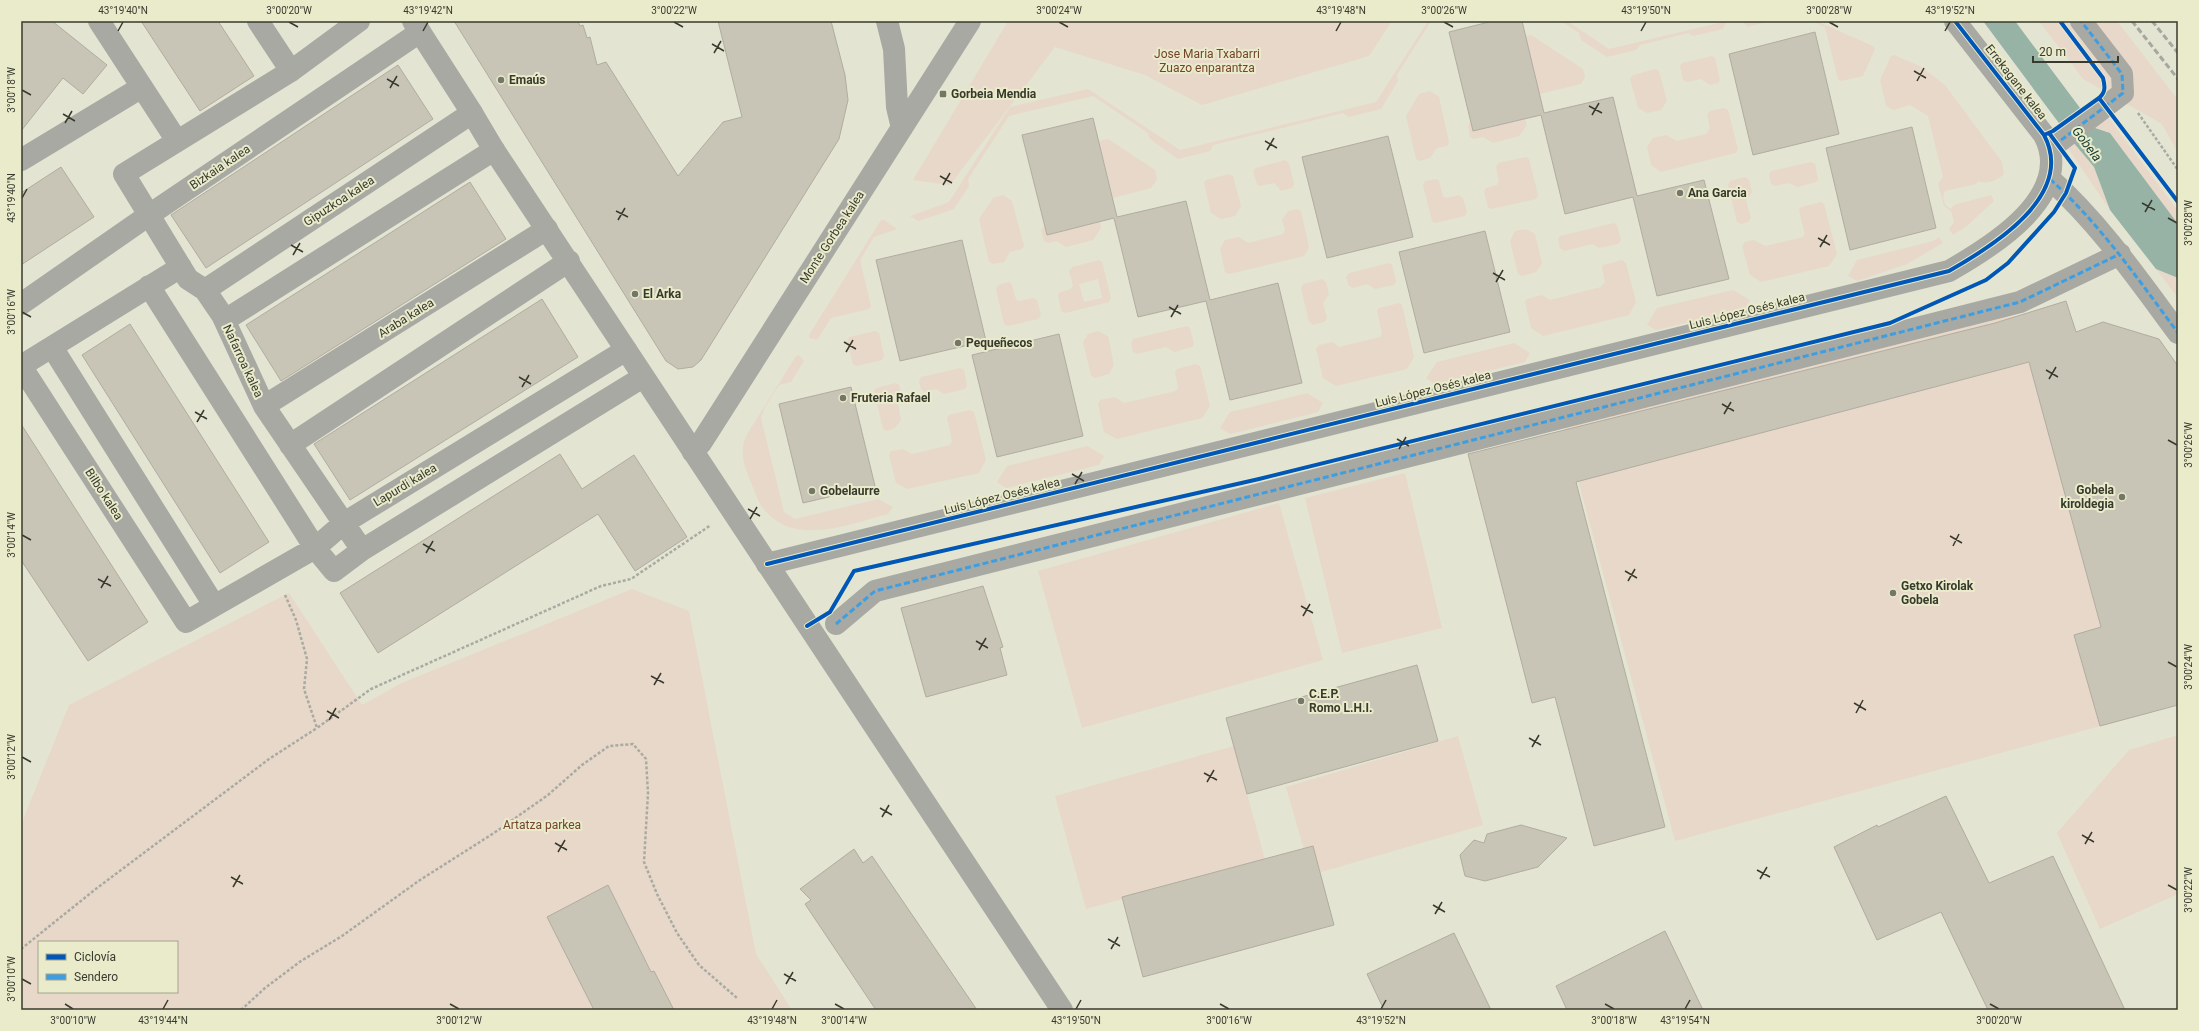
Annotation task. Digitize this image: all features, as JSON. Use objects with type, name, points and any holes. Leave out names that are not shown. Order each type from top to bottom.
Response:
[{"type":"street","points":[[99,21],[177,141],[291,71],[359,21]]},
{"type":"street","points":[[258,21],[291,71]]},
{"type":"street","points":[[887,21],[894,49],[896,107],[902,128]]},
{"type":"street","name":"Monte Gorbea kalea","points":[[693,452],[701,443],[970,21]]},
{"type":"street","name":"Errekagane kalea","points":[[1955,21],[2044,135],[2066,193],[2120,254],[2178,334]]},
{"type":"street","points":[[2053,156],[2123,93],[2122,74],[2081,21]]},
{"type":"street","points":[[416,26],[494,150],[569,261],[643,377],[1062,1010]]},
{"type":"street","name":"Bizkaia kalea","points":[[21,304],[416,26]]},
{"type":"street","points":[[21,160],[142,87]]},
{"type":"street","name":"Gipuzkoa kalea","points":[[205,290],[472,113]]},
{"type":"street","name":"Nafarroa kalea","points":[[177,141],[124,174],[188,279],[205,290],[225,320],[264,406],[362,550]]},
{"type":"street","points":[[225,320],[494,150]]},
{"type":"street","name":"Luis López Osés kalea","points":[[767,564],[1949,271],[1987,249],[2034,208],[2053,156]]},
{"type":"street","name":"Araba kalea","points":[[264,406],[547,229]]},
{"type":"street","points":[[836,624],[875,591],[2020,302],[2120,254]]},
{"type":"street","points":[[290,445],[569,261]]},
{"type":"street","points":[[21,366],[148,286],[181,267]]},
{"type":"street","points":[[148,286],[315,548],[334,571],[362,550],[643,377]]},
{"type":"street","points":[[52,347],[214,604]]},
{"type":"street","name":"Lapurdi kalea","points":[[186,622],[214,604],[315,548],[344,523],[626,350]]},
{"type":"street","name":"Bilbo kalea","points":[[21,366],[186,622]]},
{"type":"path","points":[[2123,93],[2178,170]]},
{"type":"path","points":[[21,948],[96,888],[269,759],[317,728],[371,689],[601,586],[631,579],[732,510]]},
{"type":"path","points":[[282,588],[296,620],[307,659],[304,689],[317,728]]},
{"type":"path","points":[[241,1010],[265,988],[301,960],[342,936],[420,880],[494,833],[548,796],[582,765],[609,746],[633,744],[646,759],[648,793],[644,862],[657,894],[677,933],[699,965],[737,998]]},
{"type":"green space","name":"Jose Maria Txabarri Zuazo enparantza","points":[[1008,21],[1392,21],[1369,56],[1202,105],[1145,75],[1055,47],[950,185],[913,180]]},
{"type":"green space","points":[[1428,21],[1431,21],[1397,75],[1398,81],[1381,109],[1349,117],[1343,113],[1213,145],[1210,151],[1178,159],[1150,139],[1148,133],[1093,96],[1009,116],[968,179],[969,186],[954,209],[918,221],[910,216],[949,202],[1010,107],[1088,89],[1180,150],[1376,102]]},
{"type":"green space","points":[[1561,21],[1567,21],[1609,49],[1727,21],[1723,29],[1693,36],[1688,33],[1640,45],[1636,50],[1607,57],[1581,40],[1579,33]]},
{"type":"green space","points":[[1745,21],[1770,21],[1747,27],[1744,23]]},
{"type":"green space","points":[[1799,21],[1812,21],[1804,23]]},
{"type":"green space","points":[[1812,21],[1816,21],[1873,46],[1875,49],[1863,76],[1841,81],[1838,79],[1825,27]]},
{"type":"green space","points":[[2039,21],[2117,21],[2178,100],[2178,153],[2162,124],[2083,79]]},
{"type":"green space","points":[[1531,35],[1583,69],[1585,77],[1581,84],[1539,94],[1525,36]]},
{"type":"green space","points":[[1894,55],[1920,66],[1945,85],[2002,162],[2004,174],[1996,180],[1989,182],[1978,181],[1976,184],[1945,191],[1943,197],[1945,205],[1951,209],[1954,205],[1991,195],[1994,201],[1968,225],[1953,235],[1949,229],[1954,222],[1951,211],[1944,206],[1938,184],[1943,177],[1928,116],[1910,105],[1893,110],[1886,106],[1880,80],[1891,56]]},
{"type":"green space","points":[[1712,56],[1715,58],[1720,80],[1718,83],[1710,85],[1701,79],[1687,82],[1683,80],[1680,66],[1682,63]]},
{"type":"green space","points":[[1656,69],[1659,71],[1667,101],[1661,110],[1647,113],[1638,108],[1630,79],[1633,75]]},
{"type":"green space","points":[[1430,91],[1439,97],[1449,142],[1447,146],[1437,148],[1430,158],[1420,161],[1416,159],[1406,116],[1419,94]]},
{"type":"green space","points":[[1724,108],[1728,110],[1738,150],[1735,153],[1661,172],[1651,165],[1647,147],[1653,138],[1666,135],[1677,141],[1706,134],[1710,128],[1707,115],[1710,111]]},
{"type":"green space","points":[[2108,117],[2178,211],[2178,224],[2110,133],[2095,128]]},
{"type":"green space","points":[[1525,119],[1527,125],[1519,136],[1493,143],[1483,137],[1474,139],[1470,137],[1468,126],[1471,122],[1473,131]]},
{"type":"green space","points":[[1108,139],[1155,170],[1157,179],[1151,188],[1113,198],[1099,141]]},
{"type":"green space","points":[[2073,142],[2094,167],[2110,210],[2067,147]]},
{"type":"green space","points":[[1526,157],[1529,159],[1538,195],[1536,199],[1491,209],[1488,207],[1484,192],[1486,188],[1497,185],[1499,182],[1496,167],[1498,163]]},
{"type":"green space","points":[[1285,160],[1289,163],[1294,184],[1292,188],[1281,191],[1274,183],[1260,186],[1257,184],[1253,171],[1256,168]]},
{"type":"green space","points":[[1811,162],[1815,164],[1818,179],[1816,182],[1798,187],[1788,183],[1775,186],[1771,184],[1769,175],[1771,171]]},
{"type":"green space","points":[[1229,174],[1233,176],[1241,206],[1235,216],[1221,219],[1211,213],[1204,183],[1206,180]]},
{"type":"green space","points":[[1745,177],[1749,180],[1752,192],[1746,200],[1751,218],[1748,222],[1741,224],[1737,222],[1728,185],[1730,181]]},
{"type":"green space","points":[[1436,179],[1439,181],[1443,196],[1446,198],[1459,195],[1463,198],[1467,212],[1465,216],[1435,223],[1432,221],[1423,185],[1425,181]]},
{"type":"green space","points":[[1003,195],[1012,201],[1024,246],[1022,249],[1010,252],[1004,262],[993,264],[989,262],[979,219],[993,198]]},
{"type":"green space","points":[[1821,202],[1824,204],[1837,254],[1829,266],[1761,282],[1750,275],[1742,246],[1745,242],[1754,240],[1765,246],[1803,237],[1805,234],[1799,210],[1801,207]]},
{"type":"green space","points":[[1297,209],[1301,211],[1309,247],[1304,256],[1229,274],[1225,272],[1220,249],[1225,240],[1239,237],[1248,243],[1283,234],[1285,230],[1282,220],[1288,211]]},
{"type":"green space","points":[[881,220],[884,220],[897,229],[874,237],[860,260],[871,306],[869,309],[831,318],[817,340],[809,338],[809,335]]},
{"type":"green space","points":[[1100,222],[1101,228],[1093,240],[1066,247],[1057,241],[1048,243],[1044,241],[1041,230],[1044,226],[1047,235]]},
{"type":"green space","points":[[1614,223],[1617,225],[1621,240],[1618,244],[1599,248],[1592,244],[1564,251],[1560,248],[1558,239],[1560,236]]},
{"type":"green space","points":[[1526,229],[1535,234],[1542,263],[1536,272],[1522,276],[1518,274],[1510,241],[1515,231]]},
{"type":"green space","points":[[1939,237],[1943,243],[1907,264],[1857,281],[1848,276],[1857,260],[1933,241]]},
{"type":"green space","points":[[1099,260],[1102,262],[1111,298],[1109,302],[1065,313],[1061,311],[1058,295],[1060,292],[1071,289],[1073,285],[1069,271],[1072,267]],"holes":[[[1098,279],[1102,298],[1084,302],[1079,284]]]},
{"type":"green space","points":[[1622,260],[1626,263],[1636,302],[1629,315],[1543,336],[1531,328],[1525,302],[1527,299],[1542,295],[1550,300],[1601,287],[1605,282],[1602,268],[1603,265]]},
{"type":"green space","points":[[1389,263],[1392,265],[1396,281],[1394,285],[1375,289],[1367,284],[1353,288],[1349,286],[1346,277],[1349,273]]},
{"type":"green space","points":[[2156,269],[2178,278],[2178,298]]},
{"type":"green space","points":[[1322,279],[1326,282],[1329,294],[1323,303],[1327,318],[1324,322],[1313,325],[1309,322],[1301,288],[1303,284]]},
{"type":"green space","points":[[1009,282],[1012,285],[1016,300],[1020,301],[1033,298],[1037,300],[1041,315],[1038,319],[1008,326],[1004,324],[996,289],[998,285]]},
{"type":"green space","points":[[1733,290],[1750,300],[1744,309],[1656,330],[1647,325],[1657,308]]},
{"type":"green space","name":"Getxo Kirolak Gobela","points":[[2066,301],[2076,332],[2103,322],[2130,332],[2178,705],[1675,841],[1563,424],[1993,317],[2017,316]]},
{"type":"green space","points":[[1399,303],[1402,305],[1414,357],[1407,369],[1336,386],[1323,378],[1316,349],[1319,345],[1333,342],[1339,347],[1380,337],[1382,334],[1377,311],[1379,308]]},
{"type":"green space","points":[[1187,326],[1190,328],[1194,344],[1192,347],[1174,352],[1166,347],[1137,354],[1133,352],[1131,343],[1133,339]]},
{"type":"green space","points":[[875,331],[879,333],[884,356],[882,360],[857,366],[853,364],[847,341],[849,337]]},
{"type":"green space","points":[[1098,331],[1108,336],[1114,365],[1109,374],[1094,378],[1091,375],[1083,342],[1088,334]]},
{"type":"green space","points":[[1514,343],[1530,353],[1525,362],[1435,384],[1426,378],[1437,362]]},
{"type":"green space","points":[[799,355],[804,361],[791,382],[779,385],[765,407],[761,418],[784,512],[795,519],[878,499],[893,507],[888,514],[839,527],[822,530],[806,530],[790,527],[776,520],[763,508],[759,502],[747,474],[743,456],[744,444],[749,431],[796,356]]},
{"type":"green space","points":[[1196,364],[1200,366],[1210,406],[1202,418],[1117,439],[1104,432],[1098,404],[1100,400],[1115,397],[1124,403],[1176,391],[1178,387],[1175,372],[1177,369]]},
{"type":"green space","points":[[960,368],[964,370],[967,385],[965,389],[944,394],[936,389],[925,392],[921,389],[919,381],[921,377]]},
{"type":"green space","points":[[896,383],[899,385],[902,398],[898,404],[901,420],[895,428],[887,431],[883,429],[874,391],[876,388]]},
{"type":"green space","points":[[1307,393],[1323,403],[1318,412],[1230,434],[1220,428],[1230,412]]},
{"type":"green space","points":[[970,410],[974,412],[986,460],[979,473],[907,489],[896,483],[889,455],[891,451],[903,449],[912,454],[950,445],[952,441],[947,418],[949,415]]},
{"type":"green space","points":[[1087,446],[1104,456],[1099,465],[1006,488],[997,482],[1007,466]]},
{"type":"green space","points":[[1405,473],[1442,628],[1342,653],[1305,498]]},
{"type":"green space","points":[[1279,503],[1323,660],[1082,728],[1038,571]]},
{"type":"green space","name":"Artatza parkea","points":[[632,589],[689,611],[756,954],[792,1010],[21,1010],[21,825],[69,705],[289,593],[362,705],[402,683]]},
{"type":"green space","points":[[2178,735],[2178,894],[2100,929],[2057,833],[2129,750]]},
{"type":"green space","points":[[1458,736],[1483,825],[1311,875],[1286,787]]},
{"type":"green space","points":[[1234,746],[1265,860],[1086,909],[1055,796]]},
{"type":"water","name":"Gobela","points":[[1983,21],[2015,21],[2095,128],[2110,133],[2178,224],[2178,278],[2156,269],[2110,210],[2094,167],[2073,142]]},
{"type":"building","points":[[21,21],[52,21],[107,65],[83,94],[63,78],[21,131]]},
{"type":"building","points":[[141,21],[218,21],[254,76],[200,111]]},
{"type":"building","points":[[454,21],[578,21],[580,26],[583,25],[587,38],[590,37],[597,65],[606,62],[678,176],[723,122],[742,117],[718,21],[831,21],[845,75],[848,100],[839,139],[701,360],[693,367],[678,369],[666,361]]},
{"type":"building","points":[[1493,21],[1522,21],[1544,113],[1613,97],[1637,196],[1704,180],[1729,279],[1657,296],[1633,197],[1565,214],[1541,115],[1473,131],[1449,32]]},
{"type":"building","points":[[1815,32],[1839,134],[1753,155],[1729,54]]},
{"type":"building","points":[[398,65],[433,119],[206,268],[171,215]]},
{"type":"building","points":[[1093,118],[1117,217],[1186,201],[1210,300],[1278,283],[1302,383],[1230,400],[1206,301],[1138,317],[1114,218],[1047,235],[1022,135]]},
{"type":"building","points":[[1912,127],[1936,228],[1850,250],[1826,148]]},
{"type":"building","points":[[1388,136],[1413,237],[1327,258],[1302,157]]},
{"type":"building","points":[[61,167],[94,217],[21,265],[21,193]]},
{"type":"building","points":[[470,182],[506,239],[281,381],[246,325]]},
{"type":"building","points":[[1485,231],[1510,332],[1424,353],[1399,252]]},
{"type":"building","points":[[962,240],[986,341],[900,361],[876,260]]},
{"type":"building","points":[[542,299],[578,357],[350,500],[314,444]]},
{"type":"building","points":[[2066,301],[2076,332],[2103,322],[2159,339],[2178,366],[2178,705],[2100,726],[2074,635],[2101,627],[2029,362],[1576,482],[1665,827],[1594,846],[1555,697],[1532,703],[1468,454],[1995,323]]},
{"type":"building","points":[[130,324],[269,542],[220,573],[82,355]]},
{"type":"building","points":[[1059,334],[1083,436],[997,457],[972,355]]},
{"type":"building","points":[[851,387],[875,486],[803,503],[779,404]]},
{"type":"building","points":[[21,424],[148,622],[88,661],[21,560]]},
{"type":"building","points":[[560,454],[582,489],[634,455],[687,537],[635,571],[598,514],[378,653],[340,593]]},
{"type":"building","points":[[983,586],[1003,647],[1000,648],[1007,675],[926,697],[901,608]]},
{"type":"building","points":[[1417,665],[1438,741],[1247,794],[1226,718]]},
{"type":"building","points":[[1946,796],[1989,883],[2053,856],[2125,1010],[1988,1010],[1941,912],[1877,940],[1834,847],[1877,825],[1878,827]]},
{"type":"building","points":[[1521,825],[1567,838],[1538,867],[1485,881],[1465,876],[1460,855],[1474,840],[1484,843],[1487,834]]},
{"type":"building","points":[[1313,846],[1334,925],[1143,977],[1122,897]]},
{"type":"building","points":[[854,849],[863,863],[872,856],[977,1010],[876,1010],[805,904],[811,900],[800,889]]},
{"type":"building","points":[[608,885],[651,972],[654,971],[674,1010],[594,1010],[547,917]]},
{"type":"building","points":[[1665,931],[1703,1010],[1567,1010],[1556,986]]},
{"type":"building","points":[[1454,933],[1491,1010],[1384,1010],[1367,974]]},
{"type":"railway","points":[[2132,21],[2178,79]]},
{"type":"railway","points":[[2152,21],[2178,53]]},
{"type":"marked path","points":[[2053,144],[2060,141],[2123,93],[2122,74],[2081,21]]},
{"type":"marked path","points":[[2050,179],[2102,233],[2178,333]]},
{"type":"marked path","points":[[836,624],[875,591],[2020,302],[2120,254]]},
{"type":"cycle path","points":[[767,564],[1949,271],[1987,248],[2007,233],[2025,216],[2040,198],[2049,178],[2051,157],[2044,135],[1955,21]]},
{"type":"cycle path","points":[[2044,135],[2053,131],[2099,98],[2104,89],[2103,78],[2060,21]]},
{"type":"cycle path","points":[[2099,98],[2178,202]]},
{"type":"cycle path","points":[[807,626],[830,612],[854,571],[1259,479],[1890,323],[1986,280],[2008,263],[2054,212],[2066,193],[2075,168],[2049,133]]},
{"type":"place","name":"Emaús","points":[[501,80]]},
{"type":"place","name":"Gorbeia Mendia","points":[[943,94]]},
{"type":"place","name":"Ana Garcia","points":[[1680,193]]},
{"type":"place","name":"El Arka","points":[[635,294]]},
{"type":"place","name":"Pequeñecos","points":[[958,343]]},
{"type":"place","name":"Fruteria Rafael","points":[[843,398]]},
{"type":"place","name":"Gobelaurre","points":[[812,491]]},
{"type":"place","name":"Gobela kiroldegia","points":[[2122,497]]},
{"type":"place","name":"Getxo Kirolak Gobela","points":[[1893,593]]},
{"type":"place","name":"C.E.P. Romo L.H.I.","points":[[1301,701]]}]
